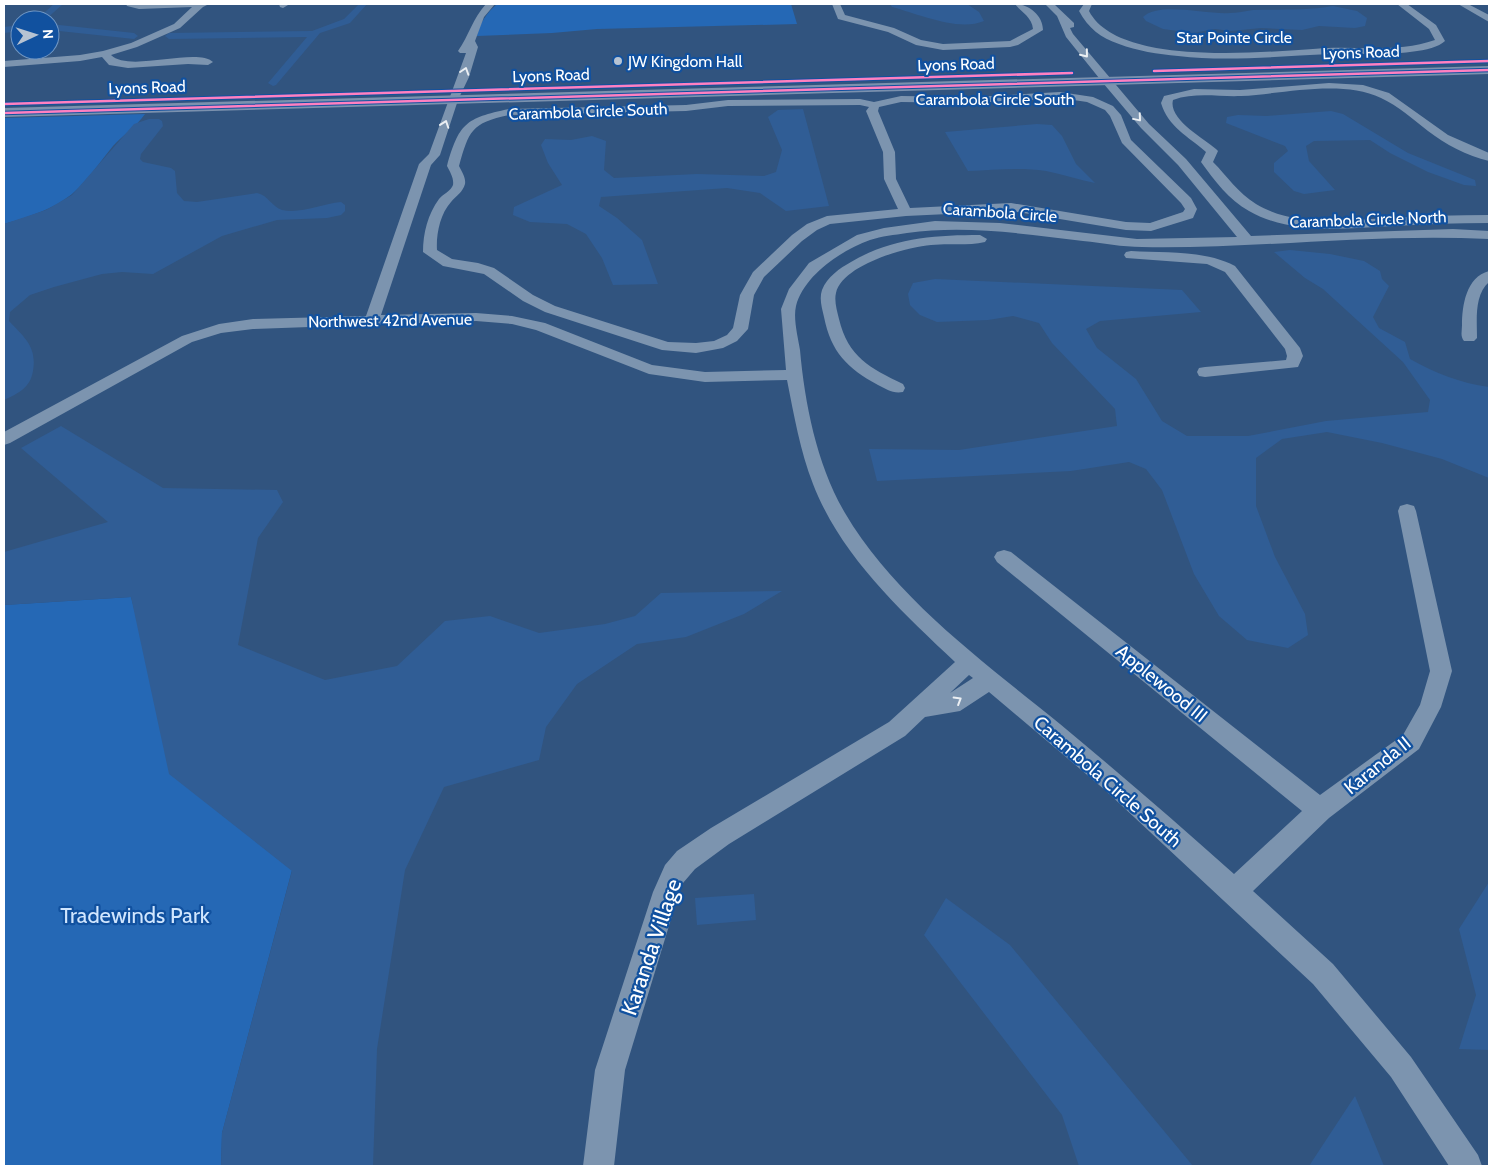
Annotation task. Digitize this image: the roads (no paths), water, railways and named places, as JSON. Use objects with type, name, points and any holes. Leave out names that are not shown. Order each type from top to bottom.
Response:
[{"type":"main road","name":"Lyons Road","points":[[4,113],[1111,76],[1489,61]]},
{"type":"main road","name":"Lyons Road","points":[[1111,76],[1489,70]]},
{"type":"main road","name":"Lyons Road","points":[[4,104],[445,99]]},
{"type":"street","points":[[130,4],[139,6],[210,4]]},
{"type":"street","points":[[4,64],[60,61],[104,54],[156,37],[178,26],[201,4]]},
{"type":"street","points":[[458,60],[470,41],[480,16],[491,4]]},
{"type":"street","points":[[836,4],[841,16],[891,30],[920,43],[943,47],[1015,43],[1038,30],[1038,25],[1029,11],[1019,4]]},
{"type":"street","points":[[1049,4],[1098,53]]},
{"type":"street","name":"Star Pointe Circle","points":[[1088,4],[1084,10],[1089,23],[1106,35],[1125,44],[1159,52],[1204,55],[1395,49],[1431,45],[1440,41],[1433,27],[1400,4]]},
{"type":"street","points":[[1462,4],[1489,19]]},
{"type":"street","points":[[1061,17],[1069,35],[1111,76],[1136,97],[1160,127],[1182,162]]},
{"type":"street","points":[[425,164],[422,155],[445,99],[473,47],[470,41]]},
{"type":"street","points":[[104,54],[113,63],[128,65],[188,61],[208,62]]},
{"type":"street","points":[[1111,76],[1145,126],[1182,162],[1248,241]]},
{"type":"street","points":[[1489,157],[1455,144],[1391,99],[1367,89],[1355,87],[1290,88],[1241,93],[1182,93],[1168,98],[1166,103],[1167,110],[1185,133],[1212,151],[1207,162],[1243,202],[1263,213],[1302,224],[1321,225],[1489,219]]},
{"type":"street","name":"Carambola Circle South","points":[[1060,95],[1089,99],[1109,108],[1115,115],[1126,141],[1141,158],[1177,190],[1191,209],[1188,214],[1151,227],[1126,226],[1011,207],[906,212],[836,218],[820,223],[797,238],[758,275],[747,294],[740,329],[732,338],[718,345],[696,348],[667,347],[550,309],[528,298],[488,271],[478,267],[448,263],[438,259],[430,252],[429,241],[443,202],[459,187],[460,181],[453,166],[463,134],[477,122],[492,116],[509,112],[686,108],[728,103],[860,102],[875,105],[886,101],[902,99],[973,100],[1060,95]]},
{"type":"street","points":[[372,320],[425,164],[434,154],[445,99]]},
{"type":"street","points":[[875,105],[872,111],[889,152],[890,179],[906,212]]},
{"type":"street","points":[[836,218],[846,239]]},
{"type":"street","points":[[820,223],[846,239]]},
{"type":"street","name":"Carambola Circle","points":[[794,375],[788,309],[796,289],[814,266],[846,239],[909,228],[935,225],[963,225],[1000,227],[1137,242],[1248,241]]},
{"type":"street","name":"Carambola Circle North","points":[[1248,241],[1453,233],[1489,235]]},
{"type":"street","points":[[897,388],[858,368],[842,350],[833,328],[828,293],[833,282],[843,273],[878,253],[899,245],[957,238],[987,239],[1220,263],[1230,269],[1292,348],[1295,356],[1292,364],[1205,372]]},
{"type":"street","points":[[1469,338],[1471,298],[1475,288],[1489,275]]},
{"type":"street","name":"Northwest 42nd Avenue","points":[[4,439],[187,339],[219,329],[253,324],[476,317],[512,320],[540,326],[650,370],[705,377],[794,375]]},
{"type":"street","name":"Carambola Circle South","points":[[794,375],[809,447],[822,485],[838,517],[866,558],[904,602],[969,662],[1113,782],[1323,974],[1395,1060],[1467,1166]]},
{"type":"street","name":"Karanda II","points":[[1234,891],[1320,810],[1411,742],[1430,707],[1441,671],[1407,511]]},
{"type":"street","name":"Applewood III","points":[[1004,557],[1320,810]]},
{"type":"street","name":"Karanda Village","points":[[598,1166],[610,1070],[666,892],[674,874],[686,860],[720,836],[898,729],[969,662]]},
{"type":"street","points":[[922,708],[952,704],[990,679]]},
{"type":"waterway","points":[[52,10],[59,4]]},
{"type":"waterway","points":[[273,83],[317,31],[347,21],[363,4]]},
{"type":"waterway","points":[[60,28],[134,36]]},
{"type":"waterway","points":[[4,30],[10,29]]},
{"type":"waterway","points":[[169,36],[314,34]]},
{"type":"place","name":"JW Kingdom Hall","points":[[618,61]]},
{"type":"park label","name":"Tradewinds Park","points":[[135,915]]}]
